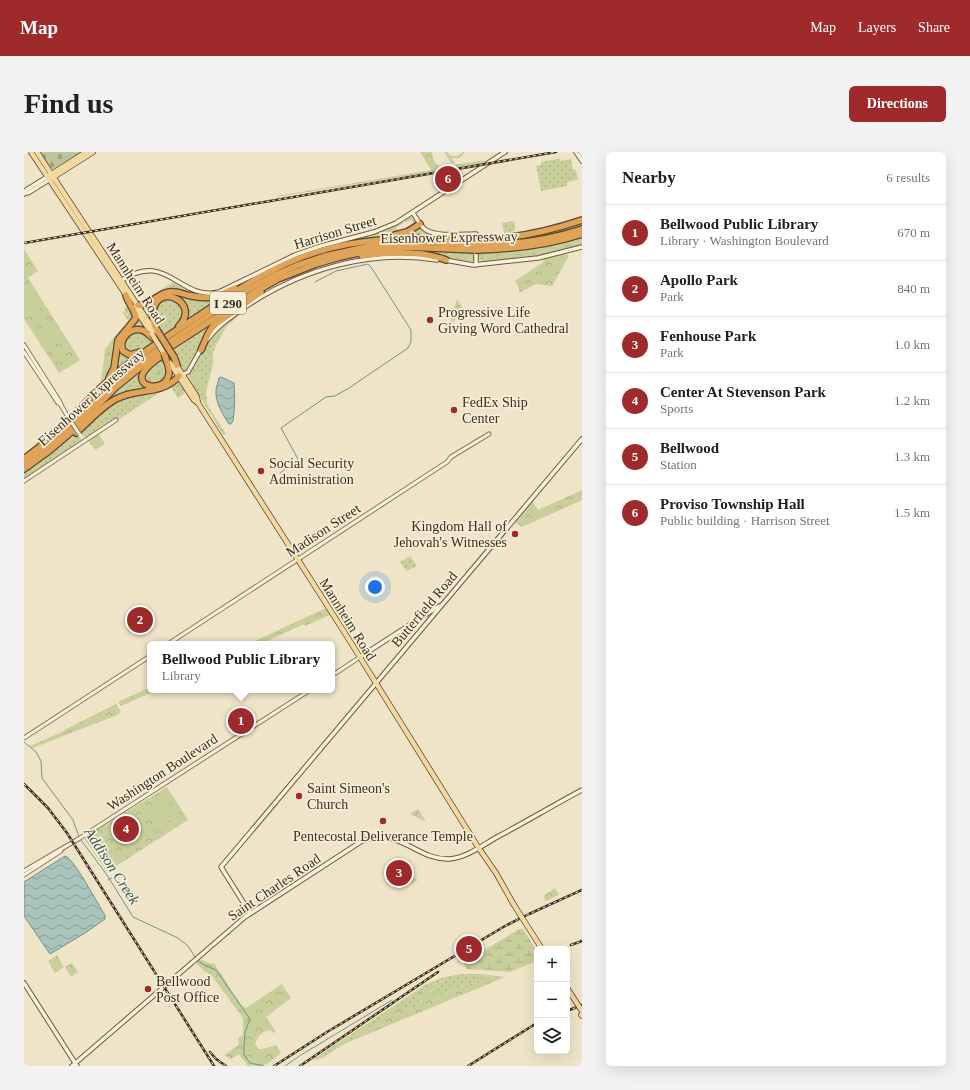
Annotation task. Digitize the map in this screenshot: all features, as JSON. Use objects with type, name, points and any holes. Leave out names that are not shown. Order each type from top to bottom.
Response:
[{"type":"highway","points":[[138,305],[143,305],[167,292],[214,298],[257,276],[310,254],[352,243],[386,238],[406,237],[476,243],[526,235],[582,220]]},
{"type":"highway","points":[[352,243],[356,241],[404,233],[420,224]]},
{"type":"highway","name":"Eisenhower Expressway","points":[[24,463],[62,435],[103,394],[134,366],[242,294],[270,278],[298,265],[325,256],[371,246],[418,242],[500,245],[532,241],[582,229]]},
{"type":"highway","name":"Eisenhower Expressway","points":[[24,469],[49,451],[75,429],[111,392],[152,358],[255,292],[278,279],[303,268],[340,257],[368,251],[476,243],[500,249],[530,246],[562,240],[582,234]]},
{"type":"highway","points":[[340,257],[349,258],[392,254],[414,254],[446,260]]},
{"type":"highway","points":[[24,459],[55,433],[105,383],[146,350],[264,274]]},
{"type":"highway","points":[[200,350],[208,334],[218,322],[278,279]]},
{"type":"highway","points":[[105,383],[113,370],[118,340],[136,318],[136,315],[127,301],[126,295]]},
{"type":"highway","points":[[173,332],[184,320],[186,312],[184,305],[180,301],[176,298],[169,297],[160,300],[154,307],[153,320],[154,335],[170,359],[169,374],[163,383],[152,387],[144,383],[142,375],[146,369],[212,322],[217,316]]},
{"type":"highway","points":[[146,350],[133,354],[127,354],[122,350],[122,341],[127,334],[137,330],[154,335]]},
{"type":"highway","points":[[164,354],[177,365]]},
{"type":"highway","points":[[49,451],[61,445],[117,398],[129,394],[158,390],[180,375]]},
{"type":"main road","name":"Mannheim Road","points":[[31,152],[93,246],[138,305],[164,354]]},
{"type":"main road","name":"Mannheim Road","points":[[37,152],[108,259],[126,295],[154,335]]},
{"type":"main road","points":[[53,175],[86,152]]},
{"type":"main road","points":[[24,193],[28,193],[48,178],[93,152]]},
{"type":"main road","name":"Harrison Street","points":[[120,281],[140,272],[154,270],[203,293],[215,293],[224,290],[276,263],[295,255],[321,246],[374,232],[396,223],[506,152]]},
{"type":"main road","points":[[576,152],[581,155],[582,161]]},
{"type":"main road","points":[[413,213],[420,224],[425,229],[433,233],[476,243],[476,261]]},
{"type":"main road","points":[[93,246],[96,247],[108,259]]},
{"type":"main road","points":[[180,375],[188,372],[200,350],[217,329],[243,308],[280,286],[316,272],[345,263],[376,258],[411,257],[457,262],[476,261],[483,264],[538,258],[582,248]]},
{"type":"main road","points":[[476,261],[483,264]]},
{"type":"main road","name":"Mannheim Road","points":[[170,359],[194,400],[198,403],[376,683],[478,847],[496,873],[513,905],[539,946]]},
{"type":"main road","name":"Mannheim Road","points":[[177,365],[180,375]]},
{"type":"main road","name":"Butterfield Road","points":[[250,913],[221,867],[582,439]]},
{"type":"main road","points":[[360,658],[442,605]]},
{"type":"main road","name":"Saint Charles Road","points":[[75,1065],[250,913],[357,844],[372,838],[392,838],[429,856],[442,859],[457,858],[582,790]]},
{"type":"main road","points":[[24,983],[75,1065]]},
{"type":"main road","points":[[570,993],[582,1014]]},
{"type":"main road","points":[[570,996],[582,1014]]},
{"type":"street","points":[[24,345],[84,441]]},
{"type":"street","points":[[24,352],[50,392],[61,405]]},
{"type":"street","points":[[24,481],[116,420]]},
{"type":"street","name":"Madison Street","points":[[173,641],[447,462],[451,457],[489,434]]},
{"type":"street","points":[[24,738],[147,658]]},
{"type":"street","points":[[335,674],[360,658]]},
{"type":"street","name":"Washington Boulevard","points":[[24,875],[305,693]]},
{"type":"street","name":"Washington Boulevard","points":[[24,871],[67,846]]},
{"type":"green space","points":[[40,152],[82,152],[54,169],[50,168]]},
{"type":"green space","points":[[420,152],[432,152],[434,161],[441,167],[485,160],[480,164],[277,197],[431,170]]},
{"type":"green space","points":[[444,152],[455,156],[465,152],[460,158],[452,158],[455,163],[452,164]]},
{"type":"green space","points":[[567,157],[560,159],[560,161],[571,159],[573,170],[576,170],[578,180],[567,182],[567,186],[541,191],[536,166],[541,165],[541,162]]},
{"type":"green space","points":[[411,217],[415,220],[416,224],[400,233],[354,240],[307,252],[368,235],[401,221],[403,223],[396,229],[402,231],[412,225],[413,223],[411,220],[406,222],[405,220]]},
{"type":"green space","points":[[514,221],[515,231],[504,233],[502,223]]},
{"type":"green space","points":[[582,222],[582,226],[556,233],[518,240],[478,242]]},
{"type":"green space","points":[[419,227],[434,235],[402,235]]},
{"type":"green space","points":[[582,237],[582,246],[519,259],[484,261],[479,260],[477,252],[504,252],[530,249]]},
{"type":"green space","points":[[582,237],[582,244],[560,251],[538,251],[531,255],[514,257],[504,254],[493,259],[481,256],[480,252],[506,252],[531,249]]},
{"type":"green space","points":[[24,249],[38,271],[28,278],[80,360],[59,373],[24,319]]},
{"type":"green space","points":[[409,251],[475,252],[474,261],[464,262]]},
{"type":"green space","points":[[567,254],[569,256],[552,286],[536,284],[519,293],[519,288],[515,281],[542,263],[544,259]]},
{"type":"green space","points":[[175,281],[195,292],[212,294],[211,297],[176,291],[145,303],[140,303]]},
{"type":"green space","points":[[169,293],[201,299],[229,293],[184,323],[185,319],[178,298],[159,299],[153,323],[143,307]]},
{"type":"green space","points":[[121,294],[123,295],[135,317],[131,320],[124,309],[128,305]]},
{"type":"green space","points":[[24,298],[34,299],[42,307],[28,316],[25,315]]},
{"type":"green space","points":[[168,298],[178,301],[184,315],[177,326],[162,336],[155,313],[158,303]]},
{"type":"green space","points":[[261,298],[262,299],[239,314],[231,323],[230,322],[213,352],[213,364],[206,392],[207,404],[226,434],[223,435],[189,378],[189,375],[203,347],[220,327]]},
{"type":"green space","points":[[457,299],[466,313],[450,323]]},
{"type":"green space","points":[[124,311],[131,322],[113,344],[109,373],[101,382],[105,349],[119,331],[130,323],[122,312]]},
{"type":"green space","points":[[140,319],[148,332],[133,330],[120,346],[134,356],[113,374],[117,345]]},
{"type":"green space","points":[[219,319],[205,337],[186,371],[184,372],[172,352]]},
{"type":"green space","points":[[57,325],[59,329],[59,339],[55,345],[49,349],[41,335],[42,332]]},
{"type":"green space","points":[[134,332],[145,334],[153,342],[136,352],[124,351],[124,340]]},
{"type":"green space","points":[[163,358],[167,366],[166,378],[155,386],[144,381],[146,371]]},
{"type":"green space","points":[[148,365],[141,376],[153,388],[140,391],[101,406],[116,391]]},
{"type":"green space","points":[[200,365],[203,389],[198,388],[194,379],[197,368]]},
{"type":"green space","points":[[157,366],[161,373],[160,375],[151,381],[151,384],[147,383],[145,376],[146,372],[151,367],[153,368]]},
{"type":"green space","points":[[176,382],[181,384],[185,391],[184,394],[178,398],[170,386],[118,420],[117,419],[87,438],[83,436],[80,431],[110,404],[131,395],[158,392]]},
{"type":"green space","points":[[98,433],[105,444],[95,450],[88,440]]},
{"type":"green space","points":[[77,434],[82,439],[81,443],[24,480],[24,473],[44,460]]},
{"type":"green space","points":[[582,490],[582,500],[522,527],[515,522],[532,501],[538,510]]},
{"type":"green space","points":[[410,556],[417,566],[406,571],[400,562]]},
{"type":"green space","points":[[326,608],[330,615],[305,626],[304,624],[267,641],[254,641]]},
{"type":"green space","points":[[142,611],[149,622],[138,629],[131,618]]},
{"type":"green space","points":[[147,688],[147,693],[150,693],[121,706],[118,702]]},
{"type":"green space","points":[[116,704],[121,712],[117,715],[33,748],[30,746],[62,732]]},
{"type":"green space","points":[[167,787],[188,820],[107,872],[84,838]]},
{"type":"green space","points":[[166,792],[171,798],[168,800],[170,800],[168,815],[175,808],[181,818],[172,825],[168,817],[166,831],[152,830],[156,800],[162,800],[159,795]]},
{"type":"green space","points":[[146,804],[149,811],[143,816],[139,809]]},
{"type":"green space","points":[[418,809],[426,822],[410,814]]},
{"type":"green space","points":[[97,832],[103,841],[91,848],[85,840]]},
{"type":"green space","points":[[390,867],[418,880],[403,888]]},
{"type":"green space","points":[[555,888],[559,895],[546,901],[543,896]]},
{"type":"green space","points":[[519,929],[523,929],[534,946],[534,962],[510,972],[466,969],[464,963]]},
{"type":"green space","points":[[57,955],[64,967],[55,973],[48,961]]},
{"type":"green space","points":[[200,959],[212,964],[214,963],[241,1005],[246,1008],[282,984],[291,998],[266,1017],[276,1032],[274,1033],[270,1030],[262,1033],[255,1044],[258,1049],[276,1045],[281,1053],[266,1064],[259,1066],[248,1066],[239,1054],[231,1059],[224,1055],[239,1045],[238,1038],[243,1035],[243,1018],[212,976],[196,963]]},
{"type":"green space","points":[[72,963],[78,972],[71,977],[65,967]]},
{"type":"green space","points":[[461,974],[482,974],[482,981],[459,987],[439,997],[429,993],[446,980],[433,984],[422,1000],[413,1008],[387,1017],[343,1041],[344,1044],[324,1057],[314,1059],[425,985],[441,978]]},
{"type":"green space","points":[[482,974],[505,977],[344,1044],[343,1041],[386,1017],[386,1012],[399,1007],[404,1010],[413,1008],[422,1001],[419,992],[433,984],[447,980],[429,992],[439,997],[459,987],[482,981]]},
{"type":"water","points":[[221,377],[234,383],[234,411],[233,421],[231,424],[229,424],[224,417],[217,400],[216,388],[219,378]]},
{"type":"water","points":[[104,846],[107,851],[107,858],[104,861],[95,849]]},
{"type":"water","points":[[65,856],[80,873],[105,915],[105,919],[50,954],[24,916],[24,882]]},
{"type":"waterway","points":[[280,473],[298,459],[281,428],[326,397],[335,396],[349,388],[408,348],[411,342],[411,330],[368,264],[336,271],[315,282]]},
{"type":"waterway","name":"Addison Creek","points":[[24,742],[36,752],[41,761],[42,778],[73,820],[79,837]]},
{"type":"waterway","name":"Addison Creek","points":[[81,840],[107,875],[133,917],[178,938],[188,946],[197,960],[216,970],[250,1019],[245,1032],[244,1055],[250,1063],[264,1066]]},
{"type":"waterway","name":"Addison Creek","points":[[108,880],[112,878]]},
{"type":"waterway","points":[[285,1066],[392,1000]]},
{"type":"railway","points":[[24,243],[556,152]]},
{"type":"railway","points":[[24,784],[48,808],[67,833],[214,1066]]},
{"type":"railway","points":[[274,1066],[327,1032],[505,926],[582,890]]},
{"type":"railway","points":[[571,945],[582,941]]},
{"type":"railway","points":[[300,1066],[438,972]]},
{"type":"railway","points":[[570,1010],[582,1005]]},
{"type":"railway","points":[[468,1066],[534,1025]]},
{"type":"railway","points":[[210,1052],[216,1059],[226,1066]]},
{"type":"place","name":"Proviso Township Hall","points":[[448,179]]},
{"type":"place","name":"Progressive Life Giving Word Cathedral","points":[[430,320]]},
{"type":"place","name":"FedEx Ship Center","points":[[454,410]]},
{"type":"place","name":"Social Security Administration","points":[[261,471]]},
{"type":"place","name":"Kingdom Hall of Jehovah's Witnesses","points":[[515,534]]},
{"type":"place","name":"Apollo Park","points":[[140,620]]},
{"type":"place","name":"Bellwood Public Library","points":[[241,721]]},
{"type":"place","name":"Saint Simeon's Church","points":[[299,796]]},
{"type":"place","name":"Pentecostal Deliverance Temple","points":[[383,821]]},
{"type":"place","name":"Center At Stevenson Park","points":[[126,829]]},
{"type":"place","name":"Fenhouse Park","points":[[399,873]]},
{"type":"place","name":"Bellwood","points":[[469,949]]},
{"type":"place","name":"Bellwood Post Office","points":[[148,989]]}]
